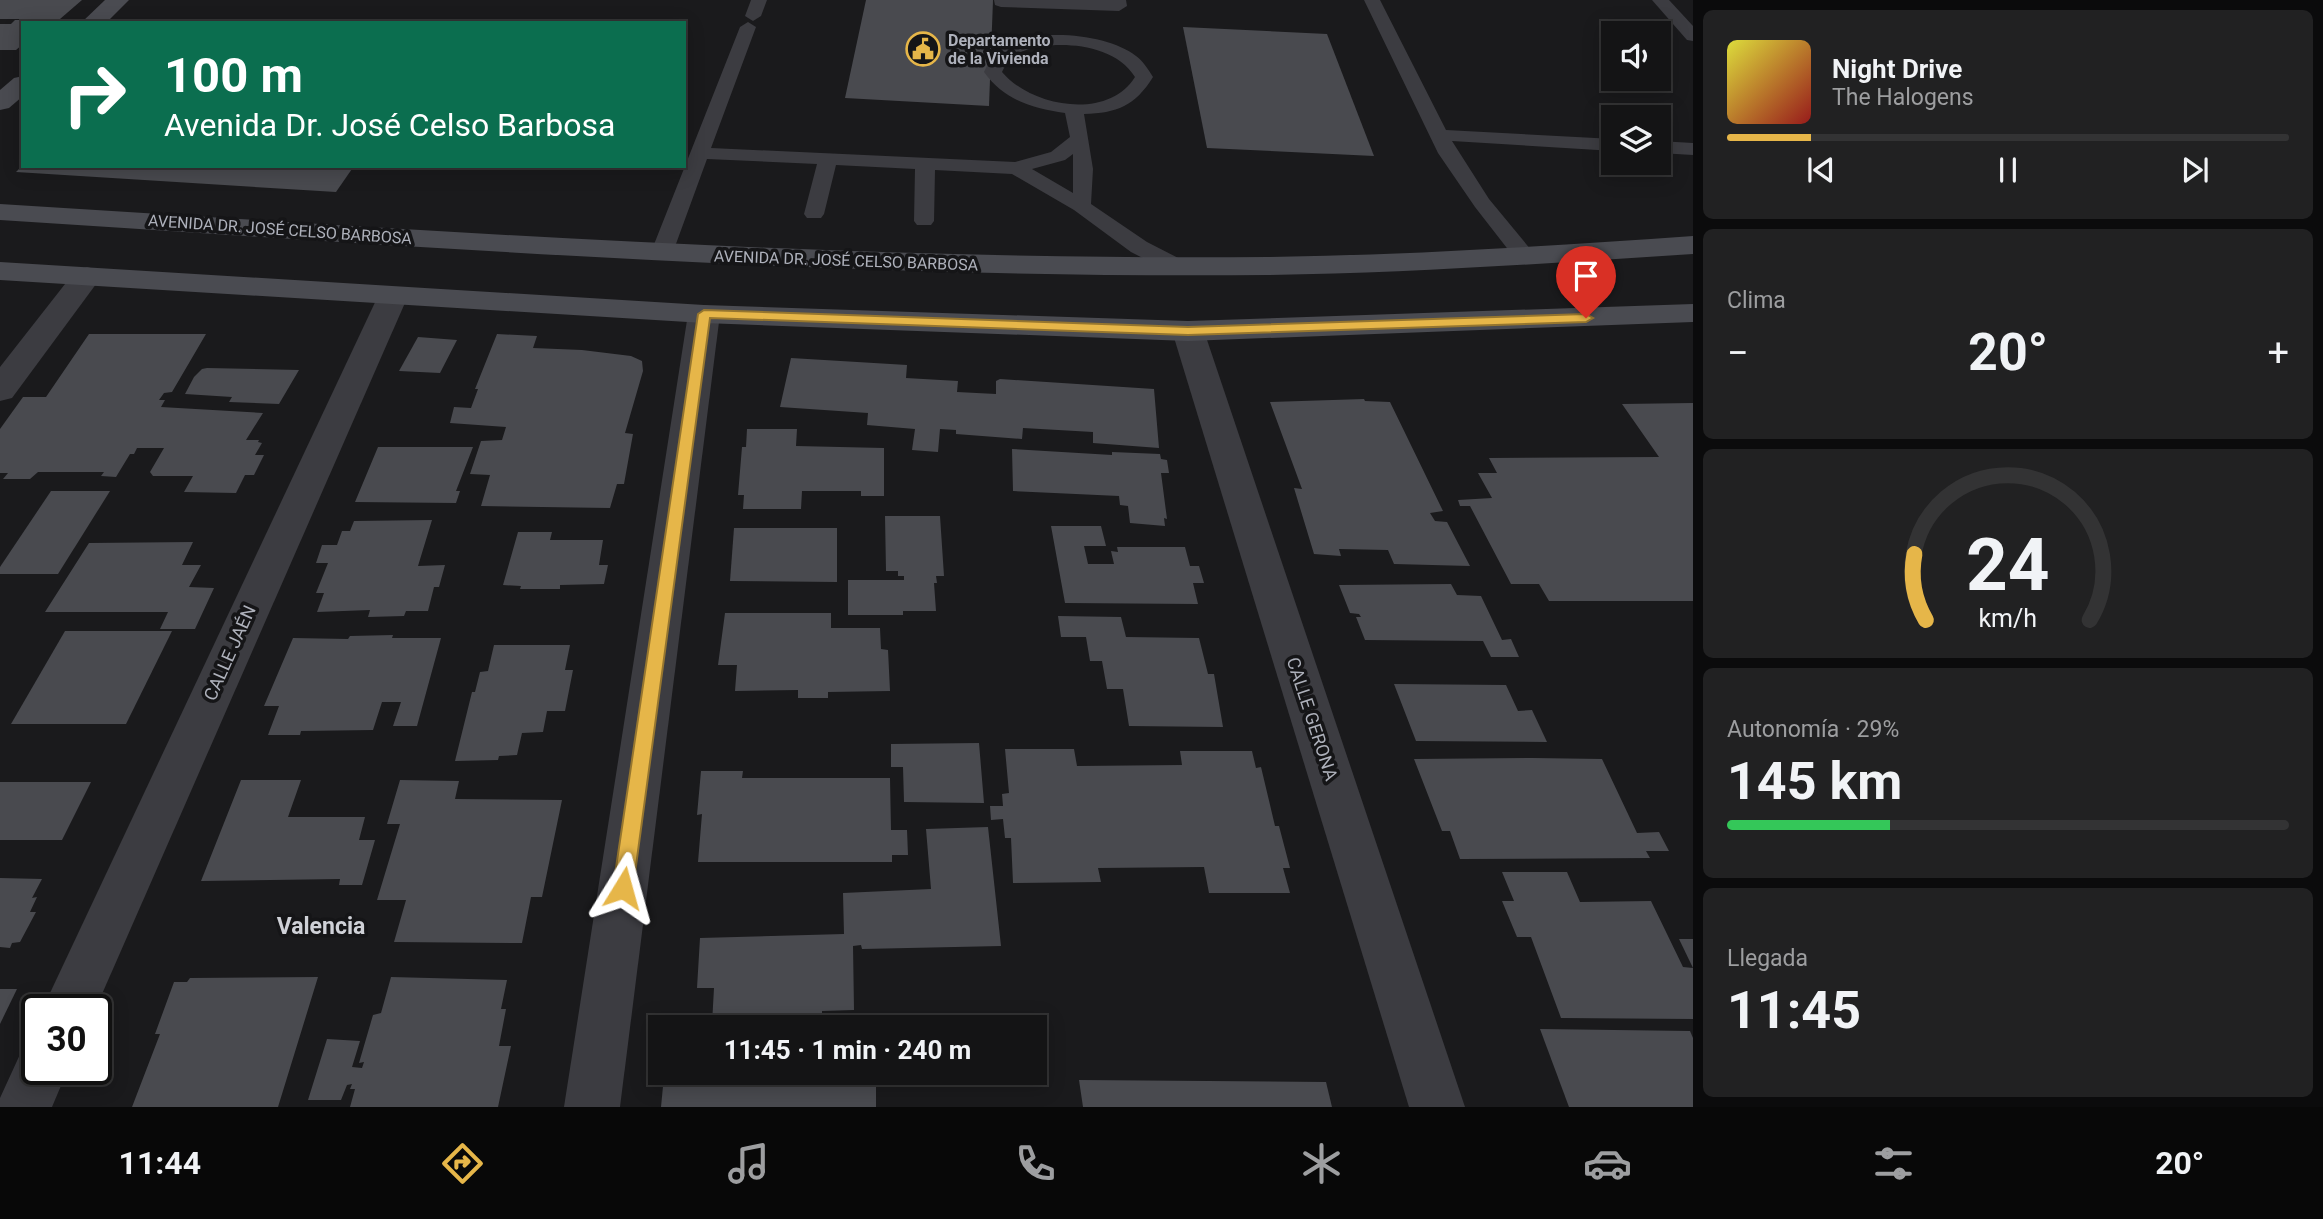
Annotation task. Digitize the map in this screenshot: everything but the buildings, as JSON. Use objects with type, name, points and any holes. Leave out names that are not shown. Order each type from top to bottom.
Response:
[{"type":"main road","points":[[94,21],[118,0]]},
{"type":"main road","points":[[0,103],[21,85]]},
{"type":"main road","name":"AVENIDA DR. JOSÉ CELSO BARBOSA","points":[[0,212],[662,252],[1181,268],[1525,256],[1693,246]]},
{"type":"main road","points":[[0,271],[704,314],[1188,331],[1690,316]]},
{"type":"street","points":[[0,390],[87,276]]},
{"type":"street","name":"CALLE JAÉN","points":[[75,994],[393,296]]},
{"type":"street","points":[[592,1107],[704,314]]},
{"type":"street","name":"CALLE GERONA","points":[[1188,331],[1437,1107]]},
{"type":"street","points":[[24,1107],[34,1085]]},
{"type":"lane","points":[[662,252],[759,0]]},
{"type":"lane","points":[[1001,2],[1119,6],[1118,0]]},
{"type":"lane","points":[[1372,0],[1448,153],[1482,203],[1525,256]]},
{"type":"lane","points":[[1660,0],[1693,36]]},
{"type":"lane","points":[[1066,40],[1110,49],[1128,57],[1139,67],[1144,78],[1141,88],[1130,97],[1111,105],[1073,108],[1035,103],[1013,94],[999,83],[993,72],[997,61],[1008,51],[1024,44],[1066,40]]},
{"type":"lane","points":[[1073,108],[1080,138],[1085,184],[1081,206]]},
{"type":"lane","points":[[1439,135],[1601,144]]},
{"type":"lane","points":[[699,153],[1016,168],[1058,156],[1080,138]]},
{"type":"lane","points":[[1671,148],[1693,149]]},
{"type":"lane","points":[[814,214],[828,159]]},
{"type":"lane","points":[[924,221],[925,163]]},
{"type":"lane","points":[[1016,168],[1081,206],[1139,247],[1181,268]]},
{"type":"place","name":"Departamento de la Vivienda","points":[[923,49]]},
{"type":"district","name":"Valencia","points":[[321,926]]},
{"type":"route","points":[[623,888],[704,314],[1188,331],[1586,318]]}]
